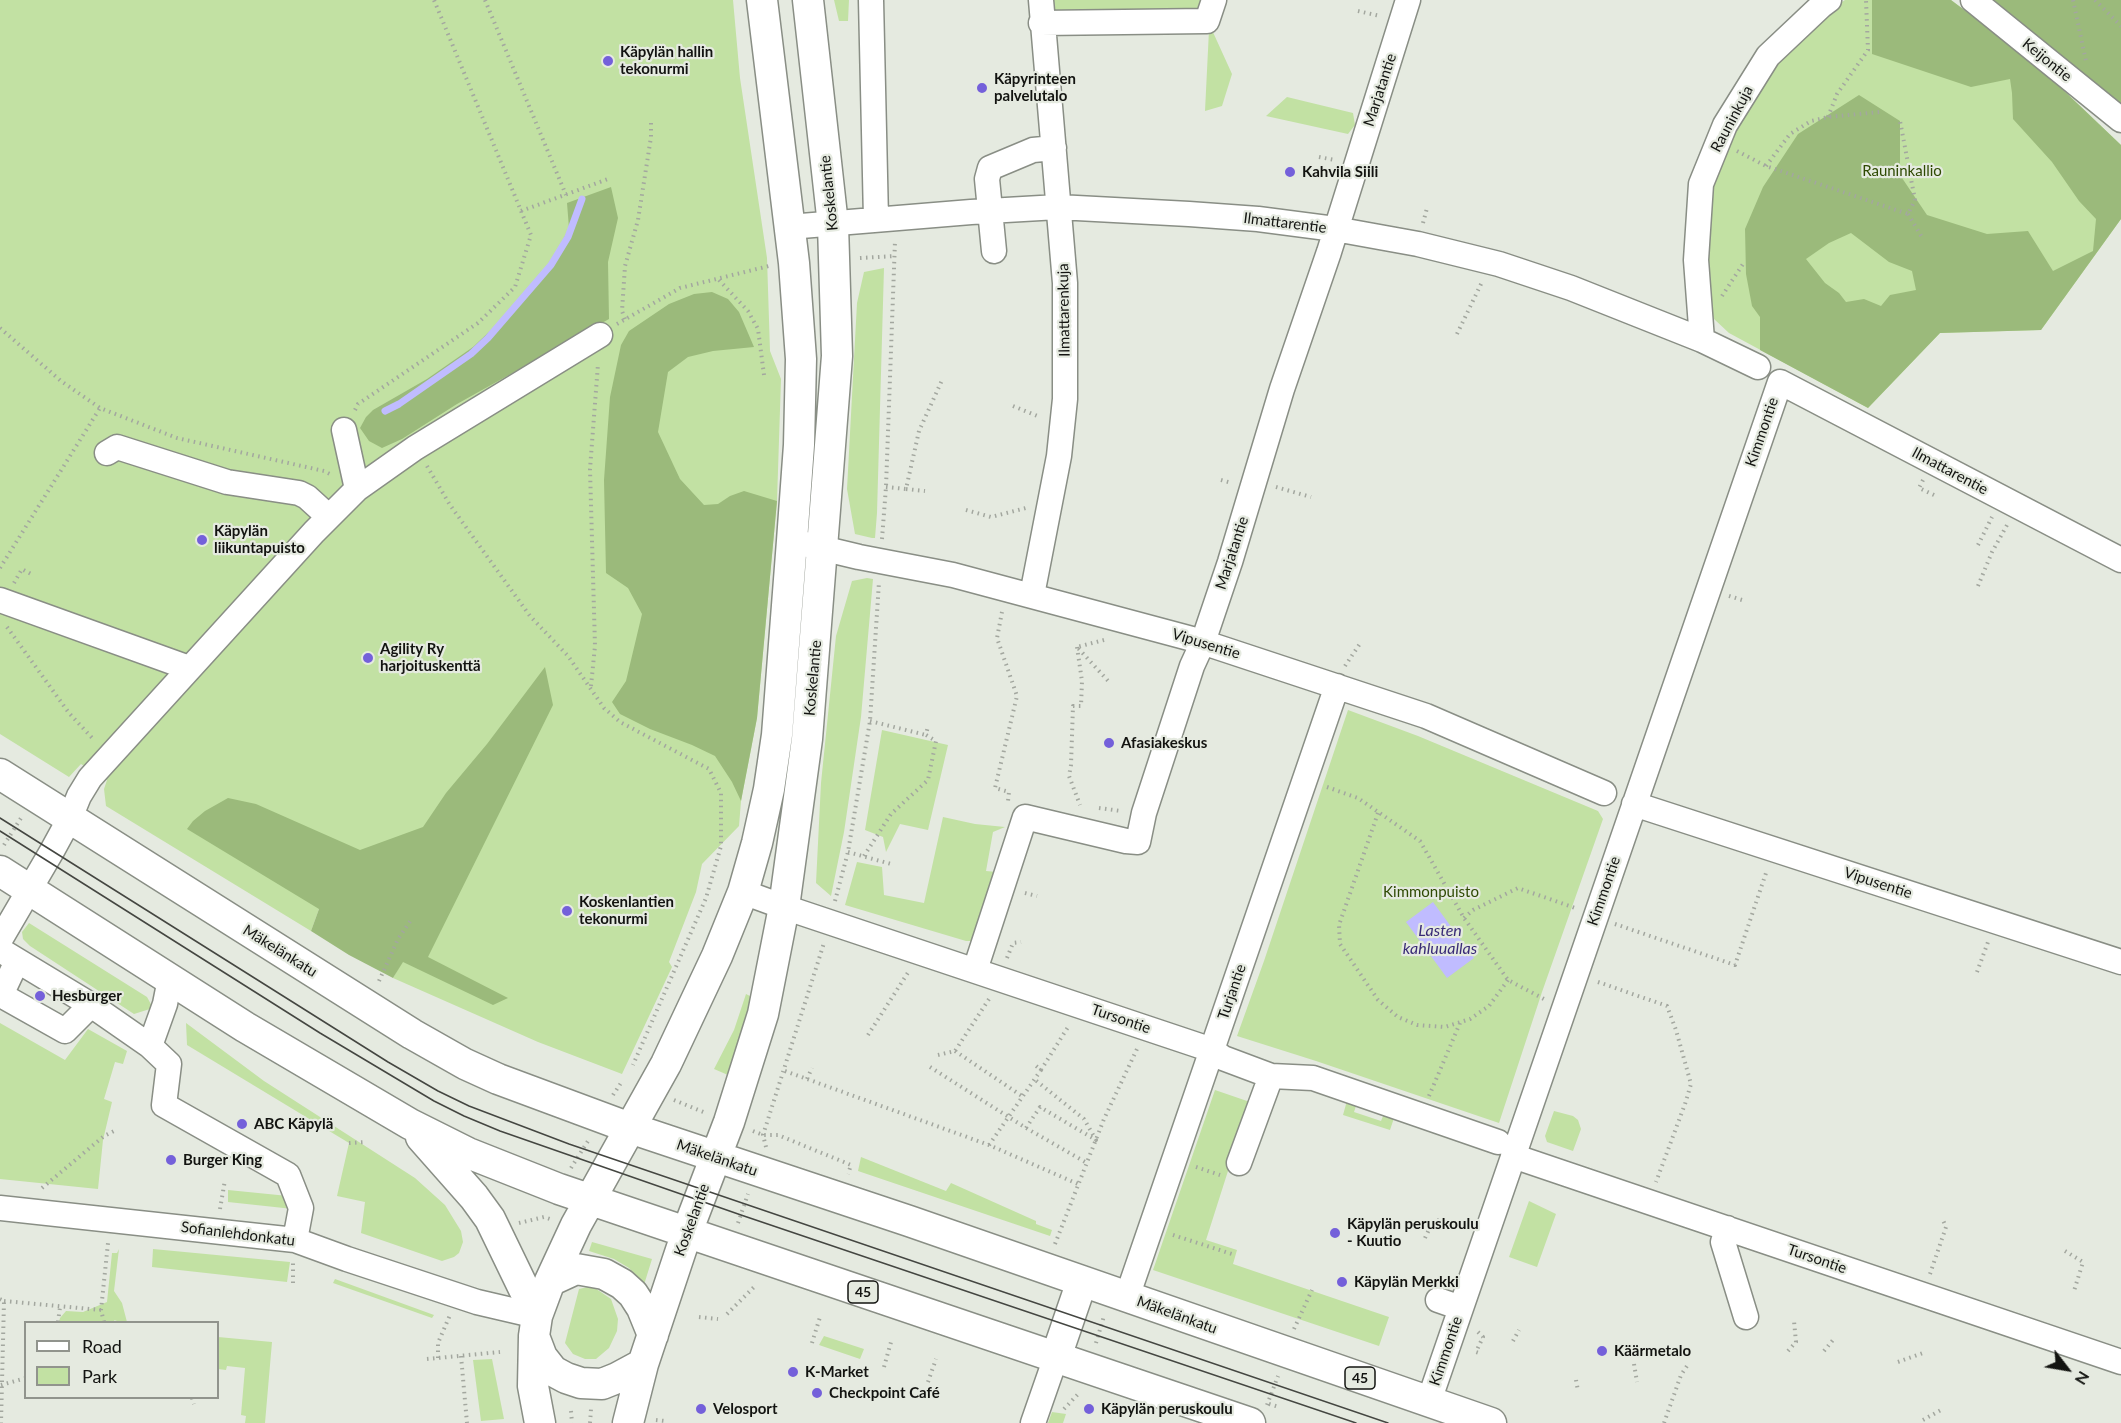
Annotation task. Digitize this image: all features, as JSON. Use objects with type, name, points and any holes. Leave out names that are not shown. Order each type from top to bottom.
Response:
[{"type":"main road","points":[[540,1423],[533,1386],[536,1326],[550,1281],[576,1226],[630,1128],[641,1081],[717,956],[758,843],[769,789],[777,735],[792,542],[799,445],[801,359],[789,227],[762,0]]},
{"type":"main road","name":"Koskelantie","points":[[628,1423],[643,1364],[687,1232],[729,1122],[763,1014],[783,908],[807,739],[824,549],[837,356],[833,225],[808,0]]},
{"type":"main road","name":"Mäkelänkatu","points":[[0,774],[402,1028],[465,1064],[498,1079],[716,1157],[762,1158],[1082,1281],[1491,1423]]},
{"type":"main road","points":[[0,871],[244,1027],[410,1124],[468,1153],[532,1179],[687,1232]]},
{"type":"main road","points":[[410,1124],[490,1219],[536,1326],[542,1357],[553,1371],[581,1383],[602,1384],[643,1364]]},
{"type":"main road","name":"45","points":[[687,1232],[1087,1368],[1259,1413]]},
{"type":"main road","points":[[550,1281],[576,1269],[604,1274],[622,1284],[633,1294],[642,1308],[653,1335]]},
{"type":"main road","points":[[1056,1357],[1082,1281]]},
{"type":"street","points":[[871,0],[885,219]]},
{"type":"street","name":"Ilmattarenkuja","points":[[1032,595],[1050,512],[1065,399],[1066,306],[1041,11],[1207,21],[1214,0]]},
{"type":"street","name":"Marjatantie","points":[[975,970],[1025,817],[1138,842],[1144,813],[1196,654],[1203,642],[1408,0]]},
{"type":"street","name":"Rauninkuja","points":[[1702,340],[1696,260],[1701,184],[1718,140],[1768,56],[1829,0]]},
{"type":"street","name":"Keijontie","points":[[1973,0],[2121,120]]},
{"type":"street","points":[[994,251],[987,179],[990,168],[1033,150],[1054,148]]},
{"type":"street","name":"Ilmattarentie","points":[[789,227],[1058,207],[1235,217],[1335,229],[1418,244],[1499,264],[1571,288],[1702,340],[1758,367]]},
{"type":"street","points":[[0,940],[70,818],[90,778],[329,517],[357,489],[415,448],[600,335]]},
{"type":"street","name":"Ilmattarentie","points":[[1780,382],[2121,560]]},
{"type":"street","name":"Kimmontie","points":[[1429,1401],[1461,1308],[1505,1149],[1564,1007],[1780,382]]},
{"type":"street","points":[[344,430],[357,489]]},
{"type":"street","points":[[106,453],[117,447],[226,482],[298,494],[308,497],[329,517]]},
{"type":"street","name":"Vipusentie","points":[[792,542],[953,574],[1203,642],[1426,716],[1604,793]]},
{"type":"street","points":[[1,601],[189,668]]},
{"type":"street","name":"Turjantie","points":[[1119,1294],[1212,1050],[1337,686]]},
{"type":"street","name":"Vipusentie","points":[[1634,804],[2121,962]]},
{"type":"street","name":"Tursontie","points":[[742,892],[783,908],[832,913],[975,970],[1212,1050],[1222,1059],[1271,1076],[1313,1078],[1649,1202],[2121,1362]]},
{"type":"street","points":[[91,1005],[65,1031],[2,995],[9,955],[91,1005],[150,1046],[169,1064],[164,1106],[288,1175],[301,1208],[294,1249]]},
{"type":"street","points":[[150,1046],[165,1004],[170,979]]},
{"type":"street","points":[[1233,1170],[1271,1076]]},
{"type":"street","name":"Sofianlehdonkatu","points":[[0,1208],[294,1249],[346,1259],[477,1302],[536,1326]]},
{"type":"street","points":[[1727,1228],[1723,1242],[1746,1317]]},
{"type":"street","points":[[1438,1299],[1461,1308]]},
{"type":"street","points":[[1033,1423],[1056,1357]]},
{"type":"path","points":[[344,430],[358,404],[478,323],[515,287],[531,235],[434,0]]},
{"type":"path","points":[[485,0],[566,195]]},
{"type":"path","points":[[1828,117],[1837,94],[1868,50],[1866,0]]},
{"type":"path","points":[[2073,0],[2093,98]]},
{"type":"path","points":[[2095,0],[2121,26]]},
{"type":"path","points":[[1358,12],[1386,17]]},
{"type":"path","points":[[1766,166],[1790,134],[1811,121],[1880,112]]},
{"type":"path","points":[[651,120],[651,137],[638,220],[625,266],[622,311],[625,319],[680,288],[775,265]]},
{"type":"path","points":[[1900,121],[1915,200],[1908,214]]},
{"type":"path","points":[[1718,140],[1766,166],[1908,214],[1923,239]]},
{"type":"path","points":[[1319,157],[1341,162]]},
{"type":"path","points":[[521,211],[609,179]]},
{"type":"path","points":[[1422,228],[1426,208]]},
{"type":"path","points":[[730,1246],[762,1158],[764,1135],[832,913],[848,852],[870,721],[886,487],[885,219]]},
{"type":"path","points":[[1457,334],[1484,279]]},
{"type":"path","points":[[719,280],[748,311],[758,329],[764,375]]},
{"type":"path","points":[[0,328],[61,381],[100,408],[177,438],[324,471],[357,489]]},
{"type":"path","points":[[591,687],[595,646],[590,469],[600,335]]},
{"type":"path","points":[[906,489],[919,431],[943,378]]},
{"type":"path","points":[[1013,405],[1038,417]]},
{"type":"path","points":[[0,568],[100,408]]},
{"type":"path","points":[[415,448],[450,505],[530,616],[568,656],[604,708],[620,722],[710,769],[721,793],[721,846],[706,898],[641,1081],[729,1122],[764,1135],[778,1135],[851,1165],[848,1174]]},
{"type":"path","points":[[1255,481],[1311,497]]},
{"type":"path","points":[[886,487],[925,491]]},
{"type":"path","points":[[1978,586],[1992,552],[2018,506]]},
{"type":"path","points":[[966,510],[991,517],[1024,508],[1050,512]]},
{"type":"path","points":[[31,574],[22,569],[1,601],[2,620],[69,713],[109,757]]},
{"type":"path","points":[[1726,595],[1742,600]]},
{"type":"path","points":[[1003,605],[997,638],[1017,696],[995,788],[1009,792],[1007,803]]},
{"type":"path","points":[[1077,647],[1106,639]]},
{"type":"path","points":[[1346,662],[1361,642]]},
{"type":"path","points":[[1077,647],[1110,683]]},
{"type":"path","points":[[1077,647],[1082,681],[1081,706],[1073,706],[1069,776],[1078,795],[1079,805],[1100,809]]},
{"type":"path","points":[[864,856],[891,814],[928,780],[936,741],[926,735],[870,721]]},
{"type":"path","points":[[926,735],[928,726]]},
{"type":"path","points":[[1323,785],[1358,798],[1420,841],[1464,918],[1508,980],[1564,1007]]},
{"type":"path","points":[[1378,813],[1339,926],[1340,944],[1378,1000],[1398,1017],[1418,1025],[1445,1027],[1470,1019],[1489,1006],[1508,980]]},
{"type":"path","points":[[1464,918],[1473,910],[1518,888],[1736,965],[1774,850]]},
{"type":"path","points":[[848,852],[891,864]]},
{"type":"path","points":[[379,981],[398,939],[411,920]]},
{"type":"path","points":[[1977,972],[1996,921]]},
{"type":"path","points":[[868,1035],[909,970]]},
{"type":"path","points":[[1594,981],[1667,1006],[1677,1030],[1691,1084],[1649,1202]]},
{"type":"path","points":[[938,1055],[955,1051],[989,999]]},
{"type":"path","points":[[1430,1094],[1460,1022]]},
{"type":"path","points":[[989,1145],[1068,1027]]},
{"type":"path","points":[[1055,1245],[1096,1140],[1139,1044]]},
{"type":"path","points":[[955,1051],[1022,1096]]},
{"type":"path","points":[[1035,1065],[1041,1070]]},
{"type":"path","points":[[930,1067],[1026,1128],[1087,1162]]},
{"type":"path","points":[[807,1079],[812,1068]]},
{"type":"path","points":[[785,1071],[989,1145],[1078,1184]]},
{"type":"path","points":[[1034,1079],[1083,1119],[1096,1140]]},
{"type":"path","points":[[1026,1128],[1040,1107],[1096,1140]]},
{"type":"path","points":[[38,1191],[104,1136],[114,1131]]},
{"type":"path","points":[[572,1167],[589,1139]]},
{"type":"path","points":[[349,1143],[367,1142]]},
{"type":"path","points":[[1199,1168],[1233,1170]]},
{"type":"path","points":[[219,1210],[225,1180]]},
{"type":"path","points":[[512,1225],[544,1217]]},
{"type":"path","points":[[1924,1295],[1946,1227],[1942,1218]]},
{"type":"path","points":[[1425,1238],[1434,1219],[1467,1230]]},
{"type":"path","points":[[1172,1235],[1236,1255]]},
{"type":"path","points":[[104,1321],[101,1310],[108,1241]]},
{"type":"path","points":[[293,1283],[294,1249]]},
{"type":"path","points":[[2065,1251],[2083,1262],[2074,1291]]},
{"type":"path","points":[[727,1314],[754,1287]]},
{"type":"path","points":[[1295,1326],[1312,1290]]},
{"type":"path","points":[[1060,1414],[1078,1394],[1102,1325],[1119,1294]]},
{"type":"path","points":[[1,1423],[2,1300],[101,1310]]},
{"type":"path","points":[[58,1321],[60,1307]]},
{"type":"path","points":[[438,1358],[438,1343],[450,1315]]},
{"type":"path","points":[[699,1317],[718,1319]]},
{"type":"path","points":[[812,1343],[820,1317]]},
{"type":"path","points":[[1788,1351],[1796,1342],[1794,1321]]},
{"type":"path","points":[[1472,1358],[1477,1353],[1483,1337],[1476,1329]]},
{"type":"path","points":[[1513,1341],[1519,1330]]},
{"type":"path","points":[[1824,1351],[1833,1340]]},
{"type":"path","points":[[884,1367],[891,1342]]},
{"type":"path","points":[[427,1359],[500,1352]]},
{"type":"path","points":[[1898,1362],[1923,1353]]},
{"type":"path","points":[[461,1356],[467,1423]]},
{"type":"path","points":[[928,1382],[936,1359]]},
{"type":"path","points":[[1634,1364],[1637,1382]]},
{"type":"path","points":[[1664,1423],[1680,1376],[1687,1366]]},
{"type":"path","points":[[1,1385],[24,1379]]},
{"type":"path","points":[[1576,1380],[1578,1391]]},
{"type":"path","points":[[192,1399],[194,1404]]},
{"type":"path","points":[[1259,1413],[1279,1407]]},
{"type":"path","points":[[590,1423],[591,1408]]},
{"type":"path","points":[[1923,1420],[1941,1410]]},
{"type":"path","points":[[571,1412],[572,1423]]},
{"type":"green space","name":"Käpylän liikuntapuisto","points":[[0,0],[733,0],[740,78],[767,258],[770,351],[781,379],[777,501],[757,718],[741,801],[739,826],[702,864],[696,892],[669,962],[672,967],[622,1074],[538,1042],[393,978],[402,962],[319,909],[311,931],[106,806],[104,789],[107,780],[81,764],[69,777],[0,734]]},
{"type":"green space","points":[[834,0],[849,0],[848,21],[839,21]]},
{"type":"green space","points":[[1053,0],[1209,0],[1205,13],[1053,17]]},
{"type":"green space","name":"Rauninkallio","points":[[1845,0],[1951,0],[2036,64],[2121,145],[2121,219],[2041,330],[1940,333],[1868,408],[1729,333],[1714,319],[1707,302],[1710,190],[1729,136],[1759,83],[1790,46]]},
{"type":"green space","points":[[1872,0],[1951,0],[2036,64],[2121,145],[2121,219],[2041,330],[1940,333],[1868,408],[1760,350],[1760,317],[1752,306],[1746,274],[1745,229],[1763,187],[1798,134],[1859,95],[1900,121],[1900,175],[1927,215],[1987,234],[2028,231],[2053,271],[2093,251],[2096,219],[2079,201],[2052,162],[2013,119],[2010,79],[1971,87],[1872,54]],"holes":[[[1851,233],[1889,262],[1912,271],[1916,290],[1890,295],[1881,306],[1864,299],[1846,302],[1839,293],[1825,283],[1806,259],[1829,243]]]},
{"type":"green space","points":[[1990,0],[2121,0],[2121,104],[2049,46]]},
{"type":"green space","points":[[1209,30],[1212,30],[1232,74],[1222,106],[1205,111]]},
{"type":"green space","points":[[1287,97],[1353,113],[1355,125],[1348,134],[1266,116]]},
{"type":"green space","points":[[611,187],[618,218],[608,262],[609,319],[457,404],[402,439],[382,448],[369,441],[360,428],[373,410],[427,379],[473,347],[506,316],[541,274],[556,253],[569,228],[567,203]]},
{"type":"green space","points":[[884,268],[877,513],[875,538],[872,538],[855,534],[847,489],[857,303],[864,272]]},
{"type":"green space","points":[[712,292],[728,299],[739,312],[754,347],[713,351],[688,357],[668,372],[658,432],[680,479],[704,505],[718,504],[744,491],[777,501],[757,718],[741,801],[715,756],[620,714],[612,702],[626,681],[642,614],[628,588],[606,573],[604,480],[610,397],[621,345],[629,331],[669,304],[694,294]]},
{"type":"green space","points":[[873,579],[861,717],[844,832],[831,896],[816,883],[821,783],[836,636],[852,581]]},
{"type":"green space","points":[[545,667],[553,705],[428,957],[508,998],[493,1005],[403,962],[393,978],[349,955],[311,931],[319,909],[187,829],[205,811],[228,798],[256,804],[360,850],[423,827],[446,793],[487,744]]},
{"type":"green space","name":"Kimmonpuisto","points":[[1348,710],[1418,736],[1598,811],[1603,819],[1499,1123],[1237,1036]]},
{"type":"green space","points":[[882,730],[948,745],[928,830],[900,824],[886,852],[883,837],[865,830]]},
{"type":"green space","points":[[943,817],[975,824],[1005,827],[993,832],[986,871],[997,872],[974,941],[966,941],[845,905],[857,862],[882,867],[884,895],[924,903]]},
{"type":"green space","points":[[29,923],[147,997],[153,1008],[134,1014],[30,946],[23,939],[22,932]]},
{"type":"green space","points":[[746,994],[752,997],[728,1075],[714,1069],[734,1030]]},
{"type":"green space","points":[[0,1023],[65,1060],[88,1029],[127,1051],[123,1064],[115,1062],[104,1099],[112,1102],[103,1140],[98,1189],[0,1179]]},
{"type":"green space","points":[[186,1023],[264,1081],[415,1178],[445,1205],[461,1231],[463,1242],[459,1253],[442,1261],[361,1233],[365,1202],[337,1196],[349,1143],[187,1045]]},
{"type":"green space","points":[[1215,1090],[1250,1102],[1206,1240],[1237,1250],[1233,1264],[1389,1317],[1379,1346],[1153,1270]]},
{"type":"green space","points":[[1348,1097],[1358,1100],[1354,1112],[1381,1121],[1386,1109],[1396,1112],[1390,1130],[1343,1115]]},
{"type":"green space","points":[[1554,1111],[1573,1116],[1578,1120],[1581,1129],[1573,1151],[1547,1142],[1545,1136]]},
{"type":"green space","points":[[861,1157],[946,1191],[951,1183],[1036,1221],[1036,1224],[1052,1230],[1050,1236],[858,1171]]},
{"type":"green space","points":[[228,1190],[288,1196],[293,1209],[228,1202]]},
{"type":"green space","points":[[1529,1201],[1556,1214],[1537,1267],[1509,1257]]},
{"type":"green space","points":[[592,1242],[652,1259],[643,1288],[641,1281],[629,1268],[614,1259],[589,1251]]},
{"type":"green space","points":[[119,1249],[114,1291],[122,1303],[127,1321],[59,1321],[66,1311],[83,1312],[107,1302],[112,1253],[117,1253]]},
{"type":"green space","points":[[153,1249],[290,1262],[287,1282],[152,1267]]},
{"type":"green space","points":[[335,1279],[434,1315],[432,1318],[333,1283]]},
{"type":"green space","points":[[592,1286],[611,1299],[618,1319],[617,1331],[609,1348],[596,1359],[585,1359],[573,1354],[565,1343],[579,1289]]},
{"type":"green space","points":[[824,1336],[864,1349],[860,1359],[819,1345]]},
{"type":"green space","points":[[219,1337],[272,1342],[265,1423],[245,1423],[246,1416],[241,1415],[245,1368],[227,1366],[226,1370],[219,1369]]},
{"type":"green space","points":[[492,1359],[504,1419],[481,1421],[473,1360]]},
{"type":"green space","points":[[1052,1412],[1066,1414],[1063,1423],[1048,1423]]},
{"type":"water","name":"Lasten kahluuallas","points":[[1433,902],[1474,958],[1447,978],[1406,922]]},
{"type":"waterway","points":[[385,411],[399,404],[471,354],[488,338],[551,265],[568,237],[582,199]]},
{"type":"tram line","points":[[0,818],[388,1062],[469,1106],[569,1144],[1388,1423]]},
{"type":"tram line","points":[[0,831],[320,1033],[434,1101],[464,1116],[500,1131],[741,1215],[1356,1423]]},
{"type":"place","name":"Käpylän hallin tekonurmi","points":[[608,61]]},
{"type":"place","name":"Käpyrinteen palvelutalo","points":[[982,88]]},
{"type":"place","name":"Kahvila Siili","points":[[1290,172]]},
{"type":"place","name":"Käpylän liikuntapuisto","points":[[202,540]]},
{"type":"place","name":"Agility Ry harjoituskenttä","points":[[368,658]]},
{"type":"place","name":"Afasiakeskus","points":[[1109,743]]},
{"type":"place","name":"Koskenlantien tekonurmi","points":[[567,911]]},
{"type":"place","name":"Hesburger","points":[[40,996]]},
{"type":"place","name":"ABC Käpylä","points":[[242,1124]]},
{"type":"place","name":"Burger King","points":[[171,1160]]},
{"type":"place","name":"Käpylän peruskoulu - Kuutio","points":[[1335,1233]]},
{"type":"place","name":"Käpylän Merkki","points":[[1342,1282]]},
{"type":"place","name":"Käärmetalo","points":[[1602,1351]]},
{"type":"place","name":"K-Market","points":[[793,1372]]},
{"type":"place","name":"Checkpoint Café","points":[[817,1393]]},
{"type":"place","name":"Velosport","points":[[701,1409]]},
{"type":"place","name":"Käpylän peruskoulu","points":[[1089,1409]]}]
